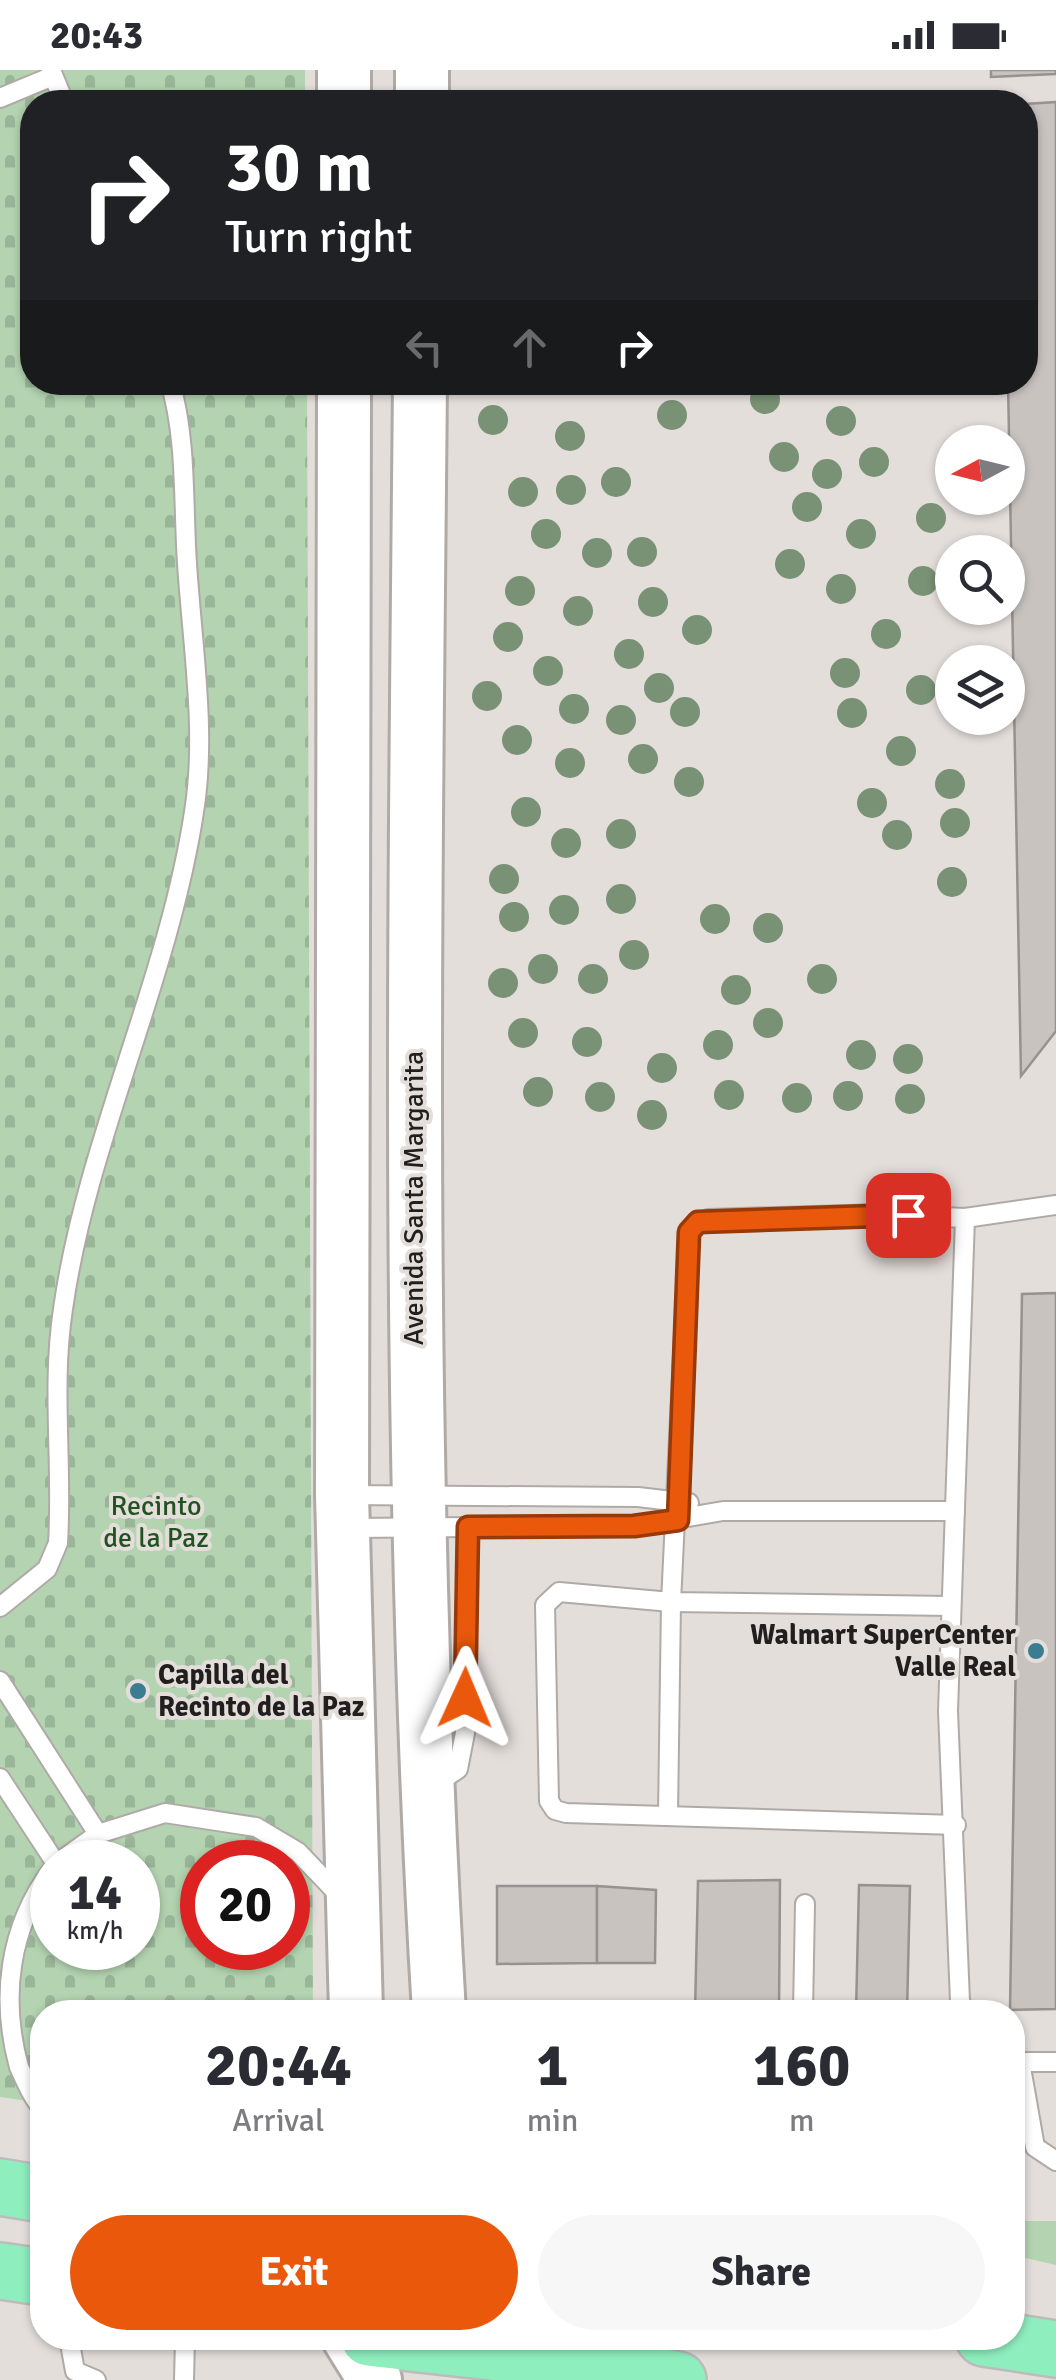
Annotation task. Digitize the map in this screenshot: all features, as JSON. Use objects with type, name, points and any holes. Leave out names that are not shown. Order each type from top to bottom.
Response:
[{"type":"main road","points":[[344,395],[342,1512],[356,2000]]},
{"type":"main road","name":"Avenida Santa Margarita","points":[[420,395],[412,1073],[434,1516],[425,1791],[438,2000]]},
{"type":"main road","points":[[0,2187],[30,2192]]},
{"type":"main road","points":[[0,2271],[30,2275]]},
{"type":"main road","points":[[1025,2344],[1056,2349]]},
{"type":"main road","points":[[357,2350],[375,2380]]},
{"type":"main road","points":[[434,2350],[467,2356],[518,2352],[678,2380]]},
{"type":"lane","points":[[0,98],[52,73]]},
{"type":"lane","points":[[0,1606],[47,1569],[58,1544],[56,1376],[63,1308],[76,1244],[181,880],[195,808],[196,708],[180,442],[172,395]]},
{"type":"lane","points":[[668,1815],[670,1602],[678,1510],[689,1232],[698,1222],[880,1214],[965,1218],[1056,1204]]},
{"type":"lane","points":[[960,2000],[956,1824],[948,1711],[965,1218]]},
{"type":"lane","points":[[342,1512],[634,1526],[678,1510]]},
{"type":"lane","points":[[342,1512],[434,1516],[678,1510],[955,1511]]},
{"type":"lane","points":[[950,1606],[670,1602],[558,1592],[546,1606],[550,1801],[555,1810],[566,1813],[956,1824]]},
{"type":"lane","points":[[0,1681],[98,1834]]},
{"type":"lane","points":[[0,1778],[42,1840]]},
{"type":"lane","points":[[89,1840],[166,1813],[256,1827],[298,1852],[352,1908]]},
{"type":"lane","points":[[30,1899],[8,1950],[2,2000],[10,2049],[30,2086]]},
{"type":"lane","points":[[803,2000],[804,1904]]},
{"type":"lane","points":[[0,2068],[10,2049]]},
{"type":"lane","points":[[1025,2060],[1056,2062]]},
{"type":"lane","points":[[1025,2112],[1036,2147],[1056,2161]]},
{"type":"lane","points":[[71,2350],[75,2371],[96,2380]]},
{"type":"lane","points":[[184,2380],[185,2350]]},
{"type":"green space","name":"Recinto de la Paz","points":[[0,70],[305,70],[305,90],[20,90],[20,395],[307,395],[313,2000],[30,2000],[30,2101],[0,2097]]},
{"type":"green space","points":[[1025,2221],[1056,2221],[1056,2265],[1025,2258]]},
{"type":"building","points":[[991,70],[1056,70],[1056,74],[991,77]]},
{"type":"building","points":[[1056,102],[1056,1031],[1021,1076],[1015,735],[1025,735],[1025,645],[1013,645],[1013,625],[1025,625],[1025,535],[1011,535],[1010,515],[1025,515],[1025,425],[1009,425],[1008,395],[1038,395],[1038,103]]},
{"type":"building","name":"Walmart SuperCenter Valle Real","points":[[1056,1293],[1056,2009],[1025,2010],[1025,2000],[1010,2000],[1022,1294]]},
{"type":"building","points":[[780,1880],[779,2000],[695,2000],[698,1881]]},
{"type":"building","points":[[859,1885],[910,1886],[907,2000],[856,2000]]},
{"type":"building","points":[[497,1886],[597,1886],[597,1963],[497,1964]]},
{"type":"building","points":[[597,1886],[656,1890],[655,1963],[597,1963]]},
{"type":"place","name":"Walmart SuperCenter Valle Real","points":[[1036,1651]]},
{"type":"place","name":"Capilla del Recinto de la Paz","points":[[138,1691]]},
{"type":"route","points":[[465,1698],[468,1527],[634,1526],[678,1520],[689,1232],[698,1222],[708,1218],[908,1215]]}]
